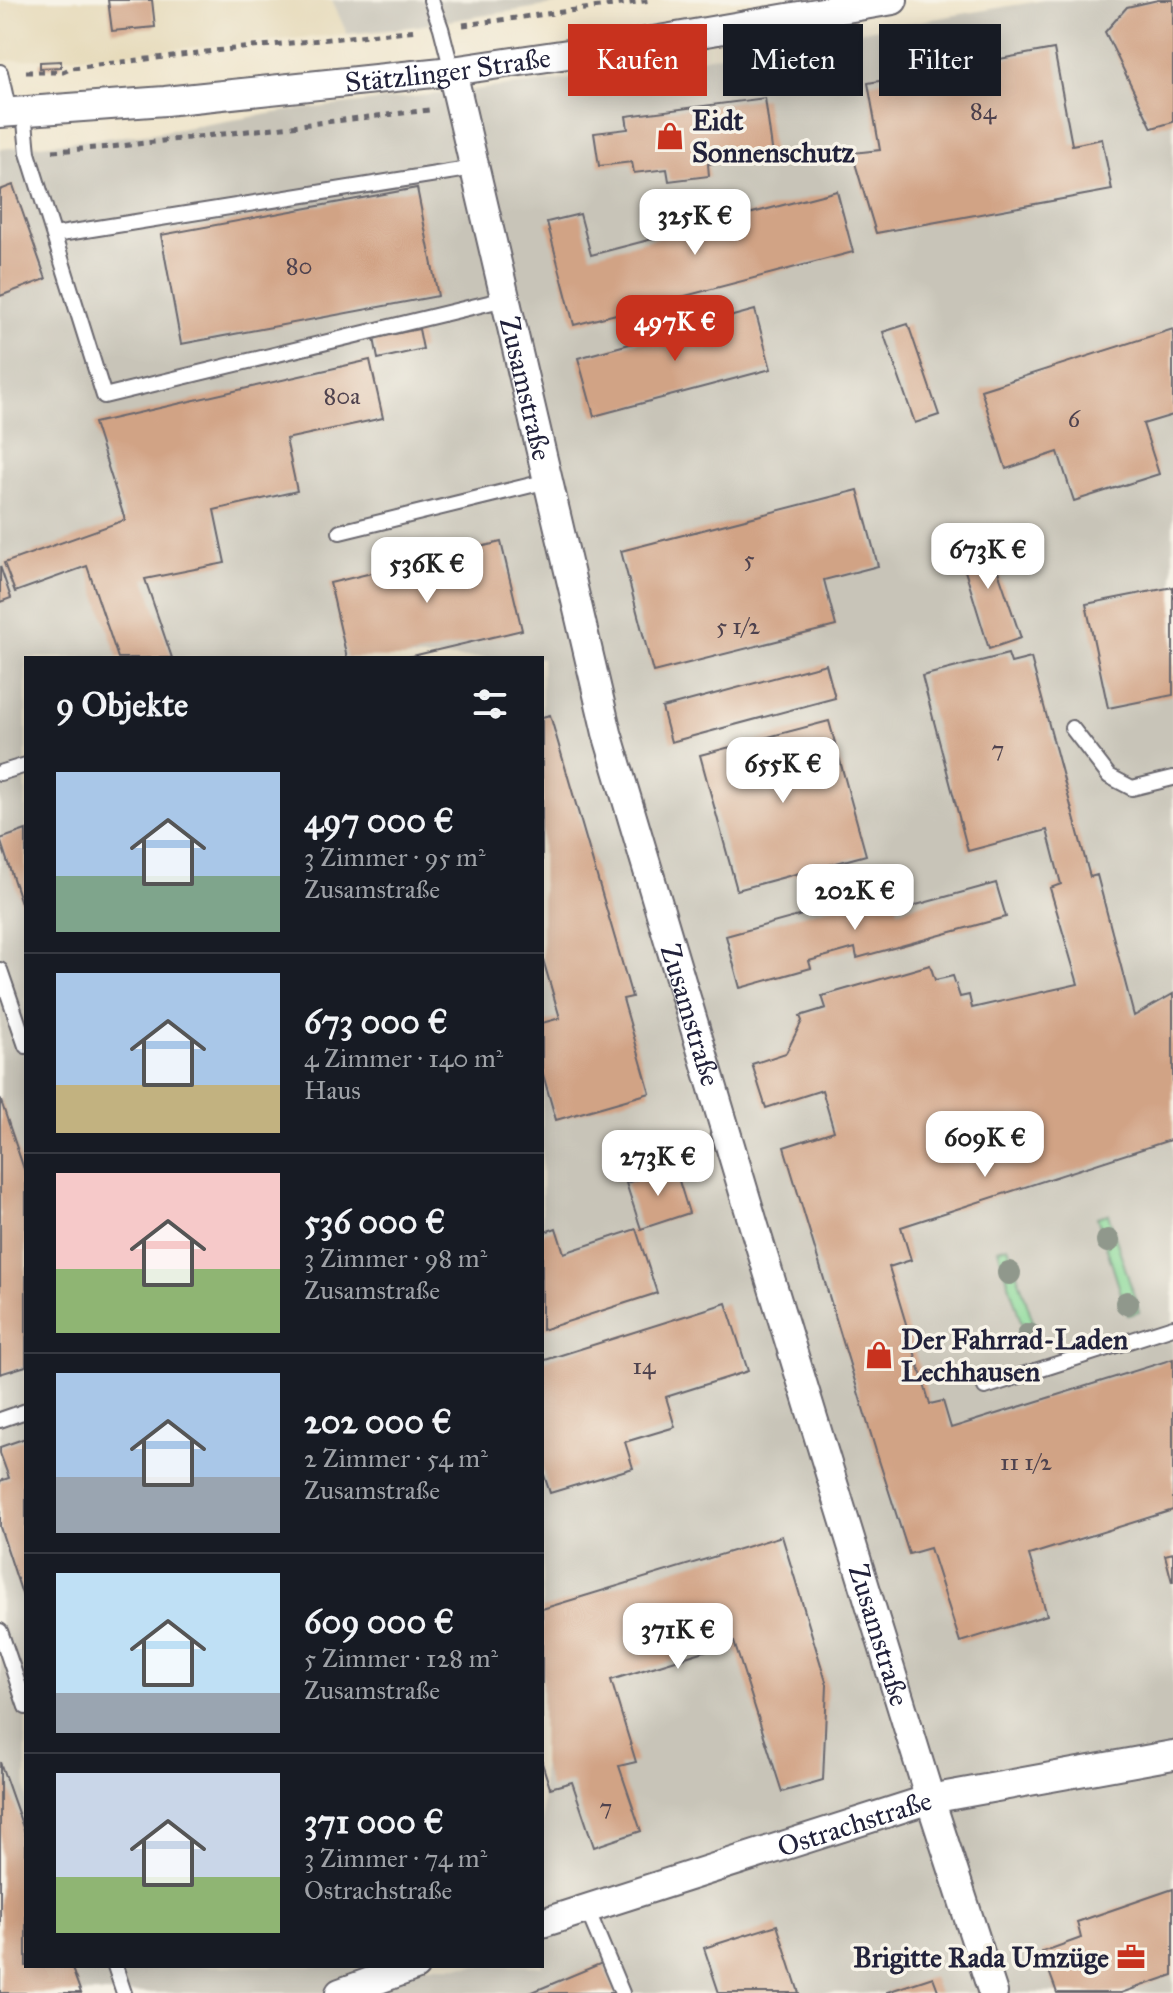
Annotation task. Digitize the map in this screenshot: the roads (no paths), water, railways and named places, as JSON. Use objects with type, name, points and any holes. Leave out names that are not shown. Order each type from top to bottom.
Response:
[{"type":"street","name":"Stätzlinger Straße","points":[[11,112],[165,101],[452,71],[636,44],[893,0]]},
{"type":"street","name":"Zusamstraße","points":[[452,71],[607,733],[754,1226],[930,1799],[993,1993]]},
{"type":"street","name":"Ostrachstraße","points":[[544,1922],[930,1799],[1173,1755]]},
{"type":"street","points":[[340,1993],[409,1968]]},
{"type":"lane","points":[[431,0],[452,71]]},
{"type":"lane","points":[[0,72],[104,396],[505,299]]},
{"type":"lane","points":[[54,235],[474,168]]},
{"type":"lane","points":[[340,532],[548,481]]},
{"type":"lane","points":[[1072,728],[1109,776],[1132,788],[1173,778]]},
{"type":"lane","points":[[0,773],[24,766]]},
{"type":"lane","points":[[0,970],[24,1040]]},
{"type":"lane","points":[[985,1387],[1173,1327]]},
{"type":"lane","points":[[0,1420],[24,1412]]},
{"type":"lane","points":[[0,1631],[24,1701]]},
{"type":"lane","points":[[587,1909],[622,1993]]},
{"type":"lane","points":[[116,1968],[124,1993]]},
{"type":"place","name":"Eidt Sonnenschutz","points":[[670,136]]},
{"type":"place","name":"Der Fahrrad-Laden Lechhausen","points":[[879,1355]]},
{"type":"place","name":"Brigitte Rada Umzüge","points":[[1131,1957]]}]
